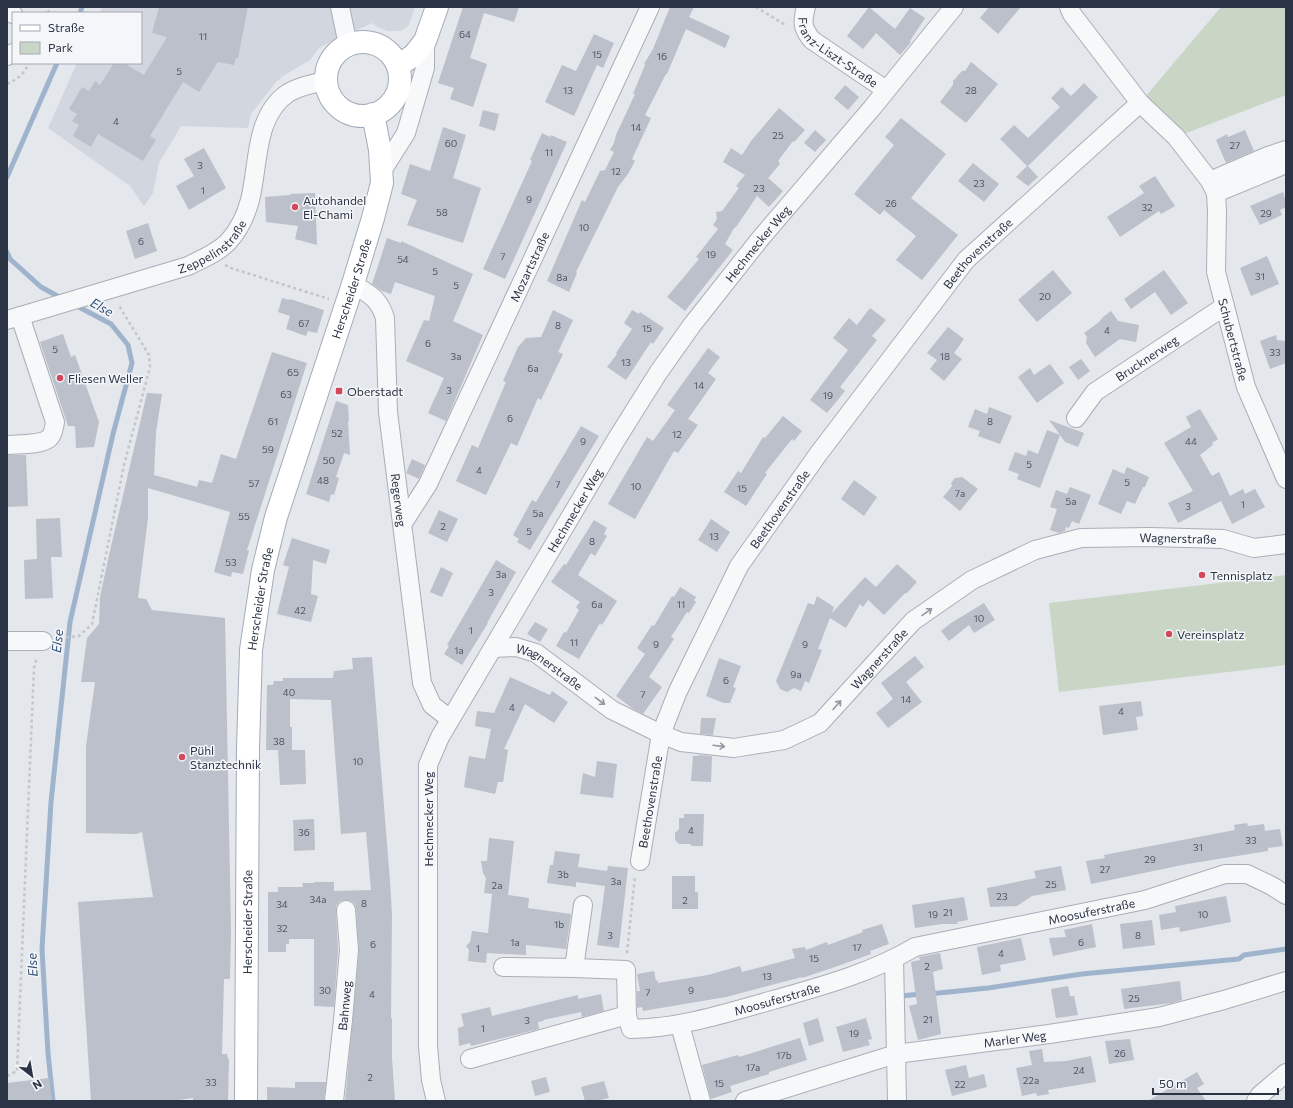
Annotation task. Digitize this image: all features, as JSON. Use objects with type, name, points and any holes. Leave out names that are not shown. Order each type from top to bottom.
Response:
[{"type":"main road","points":[[398,66],[414,55],[425,40],[437,7]]},
{"type":"main road","points":[[362,41],[379,45],[393,56],[398,66],[400,81],[396,96],[384,109],[373,114],[357,115],[342,110],[331,99],[326,87],[327,67],[331,59],[340,49],[348,45],[362,41]]},
{"type":"main road","name":"Herscheider Straße","points":[[246,1101],[248,747],[251,650],[263,570],[276,517],[353,284],[382,183],[380,150],[373,114]]},
{"type":"street","points":[[340,7],[348,45]]},
{"type":"street","name":"Mozartstraße","points":[[403,523],[428,484],[650,7]]},
{"type":"street","name":"Franz-Liszt-Straße","points":[[806,7],[803,19],[804,31],[812,40],[886,90]]},
{"type":"street","name":"Hechmecker Weg","points":[[436,1101],[431,1080],[428,1046],[428,764],[440,737],[616,440],[658,373],[692,325],[760,239],[954,7]]},
{"type":"street","points":[[1069,7],[1072,14],[1140,103],[1176,137],[1213,187]]},
{"type":"street","points":[[382,171],[406,133],[426,68],[425,40]]},
{"type":"street","name":"Zeppelinstraße","points":[[14,318],[188,266],[209,256],[227,243],[236,232],[244,218],[250,202],[260,139],[272,109],[284,96],[293,90],[326,81]]},
{"type":"street","name":"Beethovenstraße","points":[[640,861],[661,734],[678,691],[739,566],[819,453],[966,260],[1140,103]]},
{"type":"street","points":[[1213,187],[1268,156],[1286,150]]},
{"type":"street","points":[[1213,187],[1286,164]]},
{"type":"street","name":"Schubertstraße","points":[[1213,187],[1218,212],[1216,272],[1246,387],[1286,479]]},
{"type":"street","name":"Regerweg","points":[[353,284],[375,298],[383,310],[385,318],[388,412],[422,683],[432,705],[450,719]]},
{"type":"street","name":"Brucknerweg","points":[[1076,418],[1095,392],[1225,306]]},
{"type":"street","points":[[7,445],[38,442],[48,439],[53,433],[55,422],[14,318]]},
{"type":"street","name":"Wagnerstraße","points":[[493,648],[516,647],[536,653],[612,710],[661,734],[681,742],[734,748],[784,740],[820,723],[913,621],[972,580],[1035,550],[1081,538],[1150,537],[1223,539],[1254,548],[1286,544]]},
{"type":"street","points":[[7,641],[47,640]]},
{"type":"street","name":"Moosuferstraße","points":[[627,1015],[631,1029],[648,1029],[680,1025],[837,982],[894,959],[915,947],[1145,900],[1225,874],[1247,874],[1272,886],[1286,895]]},
{"type":"street","points":[[574,968],[583,904]]},
{"type":"street","name":"Bahnweg","points":[[334,1101],[349,950],[346,910]]},
{"type":"street","points":[[894,959],[897,1101]]},
{"type":"street","points":[[470,1059],[627,1015],[626,970],[503,967]]},
{"type":"street","name":"Marler Weg","points":[[745,1101],[896,1054],[1049,1034],[1159,1017],[1286,982]]},
{"type":"street","points":[[680,1025],[701,1101]]},
{"type":"street","points":[[1256,1101],[1260,1095],[1286,1073]]},
{"type":"path","points":[[756,7],[790,28],[804,31]]},
{"type":"path","points":[[7,84],[15,80],[24,72],[28,64]]},
{"type":"path","points":[[209,256],[231,268],[346,304]]},
{"type":"path","points":[[7,1076],[17,1071],[34,668],[47,640],[79,636],[92,624],[124,465],[150,366],[149,355],[109,289]]},
{"type":"path","name":"Beethovenstraße","points":[[626,970],[635,873],[640,861]]},
{"type":"shaded area","points":[[102,7],[415,7],[410,22],[407,27],[401,31],[388,31],[377,27],[372,23],[320,47],[310,60],[283,76],[276,82],[251,114],[248,128],[181,126],[159,163],[153,193],[144,206],[130,186],[48,128],[77,64],[142,64],[142,12],[100,12]]},
{"type":"green space","points":[[1221,7],[1286,7],[1286,95],[1176,137],[1140,103]]},
{"type":"green space","name":"Vereinsplatz","points":[[1286,575],[1286,665],[1059,692],[1049,603]]},
{"type":"building","points":[[159,7],[248,7],[238,58],[236,58],[234,65],[218,62],[199,92],[183,82],[150,136],[156,140],[143,161],[98,134],[91,147],[73,136],[79,125],[72,121],[77,114],[69,109],[82,87],[89,91],[95,81],[100,85],[113,64],[126,64],[144,75],[167,37],[152,33]]},
{"type":"building","points":[[463,7],[519,7],[514,22],[484,13],[470,58],[487,64],[473,107],[450,99],[454,88],[438,83]]},
{"type":"building","points":[[670,7],[694,7],[689,17],[730,36],[725,48],[686,29],[667,74],[645,115],[651,118],[632,159],[635,161],[628,174],[618,187],[576,272],[577,273],[569,292],[547,281],[582,200],[585,202],[600,171],[605,170],[614,152],[610,150],[635,94],[633,94],[645,65],[644,64],[653,49]]},
{"type":"building","points":[[869,7],[895,29],[910,8],[925,18],[910,41],[911,42],[900,55],[876,33],[863,49],[847,36]]},
{"type":"building","points":[[989,7],[1021,7],[998,34],[980,18]]},
{"type":"building","points":[[594,34],[614,43],[603,68],[597,65],[574,116],[545,102],[562,65],[576,71]]},
{"type":"building","points":[[971,62],[998,84],[966,123],[940,102],[953,85],[953,81],[962,71],[965,71]]},
{"type":"building","points":[[1084,83],[1098,97],[1028,166],[1038,177],[1028,186],[1016,177],[1027,166],[1000,139],[1014,125],[1028,138],[1060,107],[1051,98],[1062,87],[1071,96]]},
{"type":"building","points":[[845,85],[859,97],[848,110],[834,98]]},
{"type":"building","points":[[779,108],[805,130],[794,142],[793,141],[778,161],[780,164],[768,178],[783,191],[769,207],[757,196],[734,228],[725,244],[733,250],[685,311],[667,297],[699,259],[696,257],[718,229],[713,225],[717,219],[716,212],[722,211],[739,188],[736,186],[745,175],[723,162],[731,148],[742,155],[751,141]]},
{"type":"building","points":[[483,110],[499,114],[495,131],[479,126]]},
{"type":"building","points":[[901,118],[946,154],[911,198],[958,235],[922,280],[896,260],[916,236],[884,210],[880,215],[854,194],[894,145],[885,137]]},
{"type":"building","points":[[443,127],[466,135],[453,178],[481,188],[463,243],[407,225],[417,200],[401,194],[410,164],[430,171]]},
{"type":"building","points":[[815,130],[826,140],[815,152],[804,143]]},
{"type":"building","points":[[1245,130],[1254,151],[1226,163],[1216,140],[1227,134],[1228,137]]},
{"type":"building","points":[[542,133],[567,142],[505,279],[483,269],[532,161],[530,160]]},
{"type":"building","points":[[204,148],[226,188],[189,210],[176,186],[194,176],[184,159]]},
{"type":"building","points":[[973,163],[999,184],[984,202],[958,181]]},
{"type":"building","points":[[1155,176],[1175,206],[1161,214],[1159,211],[1120,237],[1107,217],[1144,193],[1139,186]]},
{"type":"building","points":[[1283,192],[1286,207],[1280,210],[1282,215],[1260,225],[1250,206]]},
{"type":"building","points":[[315,193],[317,245],[295,239],[298,226],[266,222],[265,197]]},
{"type":"building","points":[[148,223],[157,251],[135,259],[126,231]]},
{"type":"building","points":[[387,238],[401,243],[401,241],[473,274],[453,321],[483,335],[446,421],[428,413],[444,378],[406,361],[424,320],[429,321],[435,296],[395,282],[391,294],[382,291],[372,284]]},
{"type":"building","points":[[1267,256],[1279,284],[1251,296],[1240,268]]},
{"type":"building","points":[[1053,270],[1072,293],[1037,322],[1018,300]]},
{"type":"building","points":[[1164,270],[1188,303],[1171,315],[1155,292],[1131,309],[1124,299]]},
{"type":"building","points":[[282,298],[290,299],[324,310],[317,333],[308,331],[306,336],[286,329],[290,316],[278,312]]},
{"type":"building","points":[[870,308],[886,320],[872,336],[877,340],[840,387],[845,391],[827,413],[810,400],[848,350],[833,338],[849,318],[857,325]]},
{"type":"building","points":[[553,310],[573,320],[558,352],[563,354],[541,400],[538,398],[517,446],[511,443],[486,495],[456,481],[472,445],[478,448],[506,382],[503,381],[518,347],[526,338],[541,337]]},
{"type":"building","points":[[632,310],[639,314],[640,312],[664,328],[653,344],[651,342],[626,380],[607,367],[617,354],[616,353],[632,329],[624,323]]},
{"type":"building","points":[[1111,311],[1118,321],[1139,325],[1136,342],[1120,339],[1095,357],[1086,343],[1087,337],[1084,333]]},
{"type":"building","points":[[948,327],[964,339],[954,353],[962,359],[944,381],[930,369],[937,360],[927,353]]},
{"type":"building","points":[[63,334],[71,357],[75,355],[99,422],[94,447],[76,448],[75,426],[68,426],[40,342]]},
{"type":"building","points":[[1276,335],[1277,340],[1286,341],[1286,363],[1270,369],[1260,341]]},
{"type":"building","points":[[708,348],[720,357],[708,373],[716,379],[688,419],[698,425],[678,453],[674,451],[635,519],[608,504],[647,437],[653,441],[675,410],[667,405]]},
{"type":"building","points":[[272,352],[307,363],[247,550],[249,551],[243,574],[232,572],[231,577],[214,572],[230,512],[148,488],[148,518],[138,598],[146,599],[152,610],[225,618],[231,931],[230,979],[224,979],[222,1054],[227,1054],[229,1059],[228,1101],[193,1101],[193,1098],[172,1101],[91,1101],[78,902],[153,897],[142,832],[136,834],[86,833],[86,746],[95,682],[81,682],[87,638],[99,624],[100,597],[147,393],[162,394],[156,432],[154,475],[197,487],[199,480],[212,483],[221,454],[236,459]]},
{"type":"building","points":[[1081,359],[1090,371],[1078,380],[1069,367]]},
{"type":"building","points":[[1050,364],[1064,383],[1037,403],[1018,377],[1030,368],[1034,375]]},
{"type":"building","points":[[336,401],[348,405],[350,455],[344,453],[336,477],[339,478],[334,495],[331,494],[329,502],[306,494]]},
{"type":"building","points":[[989,407],[1012,416],[1000,444],[978,436],[980,431],[968,427],[975,409],[987,414]]},
{"type":"building","points":[[1200,409],[1218,439],[1200,455],[1212,476],[1219,472],[1230,496],[1243,489],[1245,494],[1255,489],[1265,507],[1232,524],[1221,501],[1178,523],[1168,503],[1193,491],[1164,443],[1191,427],[1186,417]]},
{"type":"building","points":[[783,416],[802,431],[794,441],[792,439],[765,473],[767,474],[746,506],[724,492],[738,471],[741,473],[763,437],[765,438]]},
{"type":"building","points":[[1049,420],[1084,433],[1078,447],[1065,442]]},
{"type":"building","points":[[581,426],[599,436],[530,550],[517,542],[519,539],[513,535],[532,500],[536,502]]},
{"type":"building","points":[[1047,430],[1060,435],[1040,488],[1017,479],[1019,474],[1008,470],[1015,452],[1026,456],[1028,450],[1038,454]]},
{"type":"building","points":[[7,455],[26,455],[28,506],[7,507]]},
{"type":"building","points":[[412,459],[425,465],[419,479],[406,473]]},
{"type":"building","points":[[1127,467],[1149,477],[1135,504],[1127,501],[1121,514],[1098,504],[1113,469],[1124,474]]},
{"type":"building","points":[[962,477],[978,489],[960,511],[943,497],[952,486],[951,483],[955,478]]},
{"type":"building","points":[[854,480],[877,497],[864,516],[841,499]]},
{"type":"building","points":[[1070,487],[1091,495],[1079,524],[1072,521],[1069,528],[1066,527],[1065,531],[1059,533],[1050,530],[1057,509],[1050,507],[1056,490],[1067,494]]},
{"type":"building","points":[[439,510],[458,519],[447,542],[428,533]]},
{"type":"building","points":[[60,518],[62,557],[51,557],[53,598],[25,599],[24,560],[37,559],[36,519]]},
{"type":"building","points":[[711,519],[730,532],[717,552],[698,540]]},
{"type":"building","points":[[594,520],[607,528],[604,534],[607,536],[595,556],[591,553],[578,575],[617,601],[602,625],[600,623],[579,659],[556,646],[564,632],[566,633],[579,610],[576,607],[580,602],[551,582],[564,564],[566,565]]},
{"type":"building","points":[[292,538],[330,550],[326,564],[313,560],[311,594],[318,596],[311,622],[277,614],[289,567],[283,565]]},
{"type":"building","points":[[496,560],[516,572],[488,623],[462,665],[444,654],[449,646],[447,645]]},
{"type":"building","points":[[897,564],[917,582],[906,594],[905,593],[884,615],[868,600],[863,607],[860,604],[846,628],[830,618],[818,649],[822,650],[809,683],[805,681],[801,691],[794,688],[787,692],[780,689],[776,681],[808,603],[814,605],[817,596],[834,607],[832,613],[865,577],[876,587]]},
{"type":"building","points":[[441,567],[453,573],[442,597],[430,592]]},
{"type":"building","points":[[680,587],[696,597],[694,600],[696,602],[689,613],[687,612],[671,637],[674,639],[649,677],[662,687],[643,714],[616,696],[645,654],[637,648],[652,625],[654,626],[672,596],[674,597]]},
{"type":"building","points":[[984,603],[995,620],[974,633],[969,625],[949,641],[941,631],[951,623]]},
{"type":"building","points":[[535,622],[548,629],[540,642],[527,634]]},
{"type":"building","points":[[915,656],[924,667],[906,682],[922,702],[888,728],[876,713],[893,699],[881,683]]},
{"type":"building","points":[[372,657],[392,915],[391,1018],[395,1101],[345,1101],[359,951],[355,904],[346,900],[340,901],[336,906],[338,950],[334,1007],[314,1006],[314,939],[289,939],[289,944],[286,944],[286,952],[268,952],[268,892],[278,892],[278,887],[303,887],[302,883],[314,882],[334,882],[334,891],[371,890],[366,832],[341,834],[331,700],[290,699],[292,750],[305,750],[306,784],[280,785],[278,750],[266,750],[267,685],[273,685],[274,681],[283,681],[283,678],[333,678],[334,671],[353,669],[352,658]]},
{"type":"building","points":[[719,658],[741,666],[733,687],[736,688],[730,703],[724,703],[706,696]]},
{"type":"building","points":[[510,677],[550,695],[552,691],[568,702],[554,723],[525,704],[504,749],[508,750],[503,782],[498,782],[495,794],[464,787],[469,756],[485,759],[491,729],[475,726],[477,711],[494,713]]},
{"type":"building","points":[[1141,701],[1143,716],[1136,717],[1138,730],[1103,735],[1099,706]]},
{"type":"building","points":[[701,718],[716,718],[713,735],[700,734]]},
{"type":"building","points":[[693,756],[712,756],[711,782],[691,781]]},
{"type":"building","points":[[597,761],[617,764],[613,798],[580,794],[583,773],[595,777]]},
{"type":"building","points":[[684,814],[704,814],[703,846],[679,844],[675,840],[675,833],[679,829],[679,818],[684,818]]},
{"type":"building","points":[[314,819],[315,850],[294,851],[293,820]]},
{"type":"building","points":[[1247,823],[1248,826],[1264,824],[1265,831],[1280,829],[1283,846],[1268,848],[1268,851],[1187,864],[1091,884],[1086,861],[1105,858],[1104,855],[1235,830],[1234,825]]},
{"type":"building","points":[[489,838],[514,841],[508,895],[529,898],[528,908],[571,914],[566,949],[526,945],[526,955],[487,953],[486,963],[468,961],[469,950],[466,946],[470,942],[472,931],[488,933],[492,894],[484,893],[486,878],[483,873],[481,861],[487,861]]},
{"type":"building","points":[[555,851],[580,854],[578,867],[607,871],[608,866],[628,868],[619,948],[597,945],[605,886],[576,882],[576,887],[547,883],[550,865],[553,865]]},
{"type":"building","points":[[1061,866],[1066,890],[1032,896],[1017,906],[990,907],[987,888],[1036,878],[1034,871]]},
{"type":"building","points":[[672,876],[695,876],[695,892],[698,892],[698,909],[672,909]]},
{"type":"building","points":[[1226,896],[1231,922],[1180,932],[1179,927],[1161,930],[1159,915],[1176,912],[1175,906]]},
{"type":"building","points":[[964,897],[968,920],[957,922],[958,924],[942,924],[915,928],[912,905]]},
{"type":"building","points":[[1152,920],[1155,945],[1123,949],[1120,924]]},
{"type":"building","points":[[882,924],[889,944],[870,951],[871,954],[835,967],[802,978],[726,997],[643,1011],[642,1007],[637,1008],[637,991],[640,991],[637,974],[654,971],[656,981],[658,980],[658,983],[708,975],[740,966],[742,972],[795,958],[792,949],[805,947],[806,950],[827,942],[828,945],[863,932],[862,930]]},
{"type":"building","points":[[1092,924],[1096,947],[1053,956],[1049,938],[1066,937],[1064,930]]},
{"type":"building","points":[[1021,938],[1026,960],[1000,965],[1001,971],[982,975],[977,947]]},
{"type":"building","points":[[940,953],[943,969],[933,972],[941,1034],[918,1040],[909,1006],[917,1004],[911,962],[920,960],[919,957]]},
{"type":"building","points":[[1180,981],[1182,1000],[1172,1003],[1124,1009],[1121,989]]},
{"type":"building","points":[[1068,986],[1070,996],[1074,996],[1078,1015],[1056,1018],[1051,989]]},
{"type":"building","points":[[601,994],[604,1011],[582,1017],[581,1012],[543,1020],[544,1021],[538,1022],[539,1029],[471,1046],[470,1043],[459,1046],[458,1028],[464,1026],[461,1014],[490,1007],[492,1016],[578,995],[578,999]]},
{"type":"building","points":[[818,1018],[824,1041],[809,1046],[803,1023]]},
{"type":"building","points":[[866,1018],[872,1039],[868,1040],[870,1045],[843,1052],[836,1027]]},
{"type":"building","points":[[800,1038],[807,1060],[730,1086],[732,1092],[711,1099],[702,1065],[738,1055],[739,1057]]},
{"type":"building","points":[[1130,1039],[1134,1060],[1109,1064],[1105,1041]]},
{"type":"building","points":[[1042,1049],[1044,1062],[1066,1061],[1091,1056],[1096,1082],[1048,1090],[1049,1094],[1037,1096],[1036,1093],[1022,1096],[1016,1068],[1032,1065],[1029,1051]]},
{"type":"building","points":[[966,1065],[969,1078],[984,1074],[987,1087],[952,1096],[945,1070]]},
{"type":"building","points":[[1197,1072],[1204,1084],[1197,1088],[1206,1101],[1148,1101]]},
{"type":"building","points":[[546,1077],[550,1092],[535,1096],[531,1081]]},
{"type":"building","points":[[49,1078],[52,1101],[7,1101],[7,1083]]},
{"type":"building","points":[[604,1081],[609,1098],[596,1101],[585,1101],[581,1087]]},
{"type":"building","points":[[295,1082],[326,1082],[324,1101],[267,1101],[267,1087],[295,1088]]},
{"type":"waterway","name":"Else","points":[[80,12],[82,7]]},
{"type":"waterway","name":"Else","points":[[7,177],[57,64]]},
{"type":"waterway","name":"Else","points":[[7,252],[10,259],[41,287],[63,299]]},
{"type":"waterway","name":"Else","points":[[53,1101],[48,1053],[42,949],[51,802],[70,622],[113,434],[132,363],[128,345],[111,324],[75,305]]},
{"type":"waterway","points":[[929,994],[988,988],[1082,974],[1239,959],[1244,955],[1286,949]]},
{"type":"waterway","points":[[901,996],[921,994]]},
{"type":"place","name":"Autohandel El-Chami","points":[[295,207]]},
{"type":"place","name":"Fliesen Weller","points":[[60,378]]},
{"type":"place","name":"Oberstadt","points":[[339,391]]},
{"type":"place","name":"Tennisplatz","points":[[1202,575]]},
{"type":"place","name":"Vereinsplatz","points":[[1169,634]]},
{"type":"place","name":"Pühl Stanztechnik","points":[[182,757]]}]
